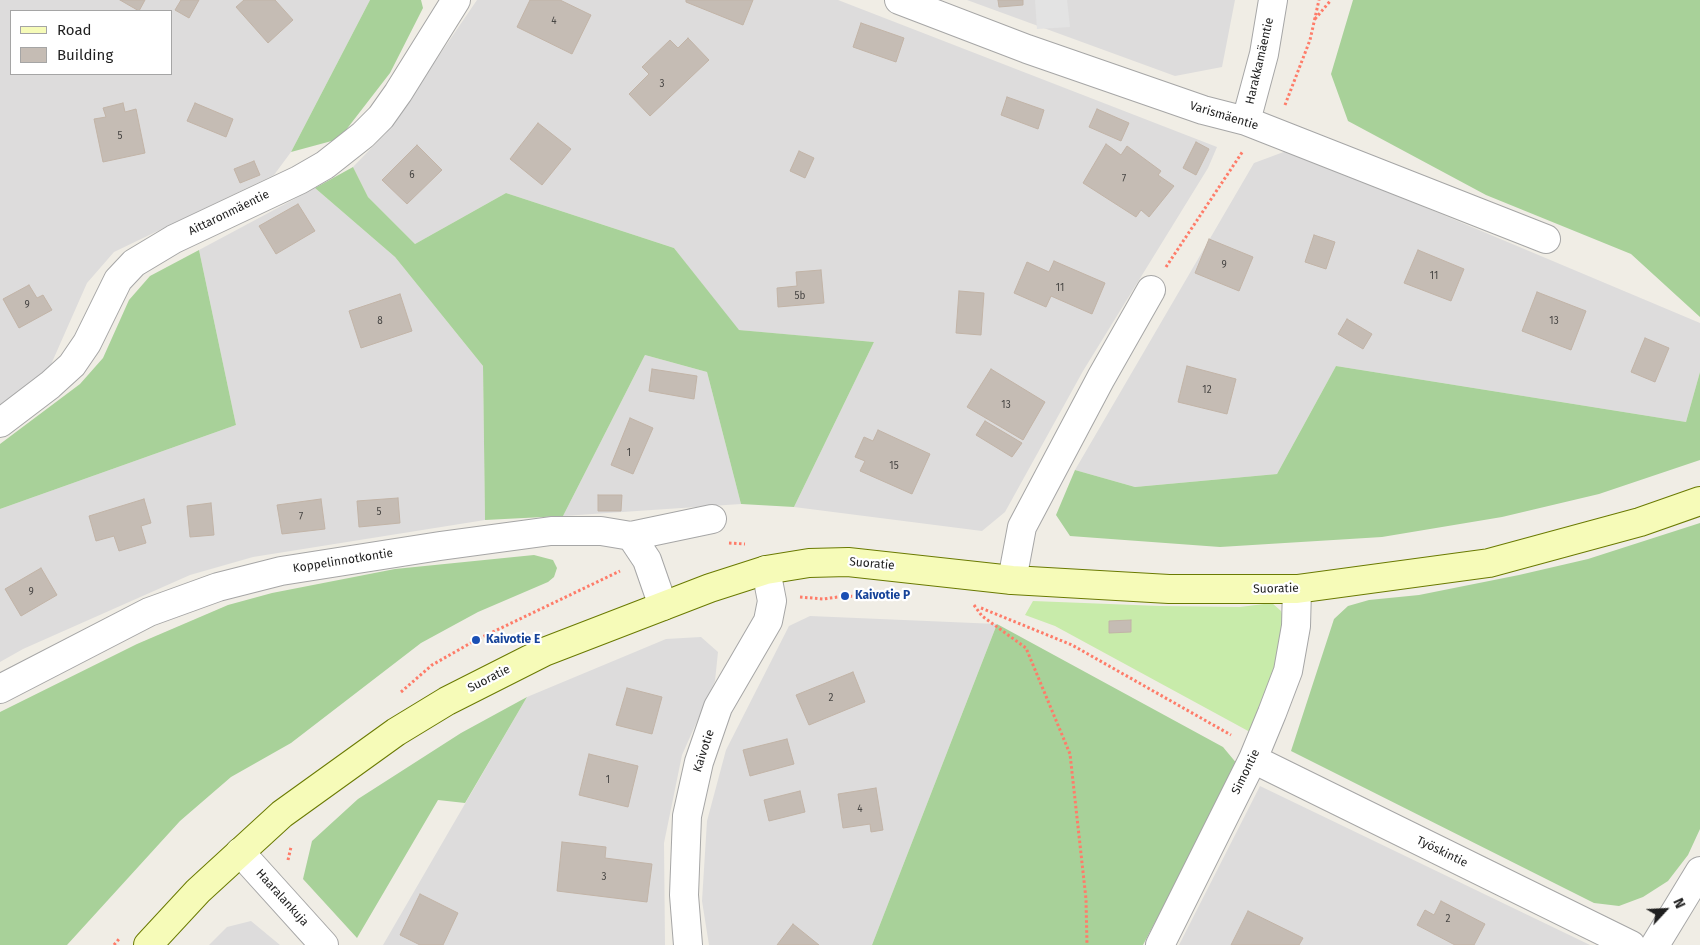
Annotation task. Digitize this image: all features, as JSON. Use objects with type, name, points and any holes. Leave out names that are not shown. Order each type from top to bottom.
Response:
[{"type":"street","name":"Aittaronmäentie","points":[[0,423],[72,366],[87,343],[113,287],[134,263],[174,239],[299,180],[325,165],[363,135],[381,117],[398,93],[456,0]]},
{"type":"street","name":"Varismäentie","points":[[898,0],[1036,52],[1203,110],[1246,121],[1546,239]]},
{"type":"street","name":"Harakkamäentie","points":[[1246,121],[1264,54],[1273,0]]},
{"type":"street","points":[[1012,580],[1022,527],[1101,378],[1151,290]]},
{"type":"street","name":"Suoratie","points":[[148,945],[198,891],[282,814],[396,732],[447,701],[544,652],[664,606],[766,570],[809,563],[848,562],[1012,580],[1169,589],[1297,589],[1489,563],[1640,522],[1700,501]]},
{"type":"street","points":[[664,606],[647,560],[631,536],[712,519]]},
{"type":"street","name":"Koppelinnotkontie","points":[[0,689],[148,612],[218,587],[281,571],[551,531],[601,531],[631,536]]},
{"type":"street","name":"Kaivotie","points":[[688,945],[684,895],[687,816],[699,762],[718,707],[768,621],[772,601],[766,570]]},
{"type":"street","name":"Simontie","points":[[1160,945],[1254,759],[1288,671],[1296,626],[1297,589]]},
{"type":"street","name":"Työskintie","points":[[1254,759],[1631,945]]},
{"type":"street","name":"Haaralankuja","points":[[240,852],[324,945]]},
{"type":"street","points":[[1655,945],[1700,871]]},
{"type":"path","points":[[1274,132],[1310,40],[1319,0]]},
{"type":"path","points":[[1314,19],[1330,0]]},
{"type":"path","points":[[1151,290],[1246,147],[1246,121]]},
{"type":"path","points":[[798,597],[823,599],[845,596],[885,597]]},
{"type":"path","points":[[966,602],[1072,645],[1237,739],[1254,759]]},
{"type":"path","points":[[973,605],[982,616],[1026,648],[1070,754],[1086,898],[1086,945]]},
{"type":"path","points":[[288,867],[292,844]]},
{"type":"shaded area","points":[[0,0],[370,0],[291,152],[274,175],[114,252],[87,283],[49,369],[0,406]]},
{"type":"shaded area","points":[[477,0],[838,0],[1217,147],[1208,168],[1083,371],[1005,512],[982,531],[794,507],[874,342],[738,330],[674,248],[506,193],[415,244],[368,197],[353,167],[386,133]]},
{"type":"shaded area","points":[[967,0],[1235,0],[1222,67],[1175,76]]},
{"type":"shaded area","points":[[1035,0],[1067,0],[1070,27],[1037,29]]},
{"type":"shaded area","points":[[1289,150],[1700,323],[1700,372],[1686,422],[1336,366],[1277,474],[1135,487],[1075,470],[1254,163]]},
{"type":"shaded area","points":[[315,188],[395,257],[483,366],[485,520],[253,557],[190,575],[23,649],[0,662],[0,509],[236,425],[199,250]]},
{"type":"shaded area","points":[[645,355],[707,372],[741,504],[563,516]]},
{"type":"shaded area","points":[[810,616],[997,624],[872,945],[709,945],[702,901],[707,821],[726,750],[789,626]]},
{"type":"shaded area","points":[[701,637],[718,652],[715,681],[682,755],[664,843],[665,945],[383,945],[527,697],[666,639]]},
{"type":"shaded area","points":[[1260,786],[1590,945],[1179,945]]},
{"type":"shaded area","points":[[251,921],[280,945],[209,945],[227,927]]},
{"type":"green space","points":[[370,0],[421,0],[423,8],[390,73],[339,139],[291,152]]},
{"type":"green space","points":[[1353,0],[1700,0],[1700,317],[1631,254],[1486,195],[1348,121],[1331,74]]},
{"type":"green space","points":[[353,167],[368,197],[415,244],[506,193],[674,248],[739,330],[874,342],[794,507],[741,504],[707,372],[645,355],[563,516],[485,520],[483,366],[395,257],[315,188]]},
{"type":"green space","points":[[199,250],[236,425],[0,509],[0,444],[80,384],[103,358],[129,300],[150,276]]},
{"type":"green space","points":[[1336,366],[1686,422],[1700,372],[1700,460],[1599,494],[1502,517],[1382,537],[1220,547],[1070,536],[1056,515],[1075,470],[1135,487],[1277,474]]},
{"type":"green space","points":[[1700,523],[1700,829],[1688,855],[1668,881],[1643,897],[1619,906],[1594,903],[1291,751],[1334,619],[1348,606],[1369,600],[1419,595],[1588,559]]},
{"type":"green space","points":[[534,555],[553,560],[557,568],[554,577],[548,582],[478,612],[421,643],[291,743],[231,777],[180,821],[67,945],[0,945],[0,712],[137,644],[228,605],[272,593],[395,569]]},
{"type":"green space","points":[[1033,601],[1240,607],[1272,603],[1281,611],[1286,626],[1281,663],[1250,732],[1055,626],[1025,615]]},
{"type":"green space","points":[[997,624],[1223,747],[1238,765],[1143,945],[872,945]]},
{"type":"green space","points":[[527,697],[465,803],[438,800],[357,938],[303,879],[312,841],[358,799],[461,733]]},
{"type":"building","points":[[120,0],[145,0],[140,10]]},
{"type":"building","points":[[181,0],[199,0],[189,18],[175,10]]},
{"type":"building","points":[[244,0],[275,0],[293,20],[268,43],[236,7]]},
{"type":"building","points":[[530,0],[560,0],[591,15],[572,54],[517,27]]},
{"type":"building","points":[[686,0],[753,0],[743,25],[686,2]]},
{"type":"building","points":[[998,0],[1023,0],[1023,5],[999,7]]},
{"type":"building","points":[[861,23],[904,38],[896,62],[853,47]]},
{"type":"building","points":[[688,38],[709,60],[650,116],[629,94],[649,74],[642,67],[670,40],[678,48]]},
{"type":"building","points":[[1007,97],[1044,110],[1038,129],[1001,115]]},
{"type":"building","points":[[123,103],[125,112],[136,109],[145,153],[103,162],[94,119],[106,117],[103,108]]},
{"type":"building","points":[[195,103],[233,119],[226,137],[187,121]]},
{"type":"building","points":[[1097,109],[1129,123],[1121,141],[1089,127]]},
{"type":"building","points":[[538,123],[571,149],[542,185],[510,159]]},
{"type":"building","points":[[1196,142],[1209,149],[1196,175],[1183,168]]},
{"type":"building","points":[[1106,144],[1121,155],[1127,146],[1161,171],[1158,175],[1174,186],[1149,217],[1141,210],[1136,217],[1083,183]]},
{"type":"building","points":[[417,145],[442,170],[407,204],[382,180]]},
{"type":"building","points":[[799,151],[814,158],[805,178],[790,171]]},
{"type":"building","points":[[254,161],[260,175],[240,183],[234,169]]},
{"type":"building","points":[[298,204],[315,231],[276,254],[259,226]]},
{"type":"building","points":[[1314,235],[1335,242],[1326,269],[1305,262]]},
{"type":"building","points":[[1209,239],[1253,257],[1239,291],[1195,273]]},
{"type":"building","points":[[1418,250],[1464,269],[1451,301],[1404,283]]},
{"type":"building","points":[[1054,261],[1105,283],[1092,314],[1051,296],[1046,307],[1014,293],[1027,262],[1049,272]]},
{"type":"building","points":[[821,270],[824,303],[778,307],[777,288],[797,286],[796,272]]},
{"type":"building","points":[[29,285],[37,298],[43,295],[52,310],[19,328],[3,299]]},
{"type":"building","points":[[959,291],[984,293],[981,335],[956,333]]},
{"type":"building","points":[[1537,292],[1586,311],[1571,350],[1522,331]]},
{"type":"building","points":[[400,294],[412,331],[361,348],[349,311]]},
{"type":"building","points":[[1347,319],[1372,334],[1363,349],[1338,334]]},
{"type":"building","points":[[1645,338],[1669,348],[1655,382],[1631,372]]},
{"type":"building","points":[[1187,366],[1236,379],[1227,414],[1178,402]]},
{"type":"building","points":[[652,369],[697,376],[694,399],[649,391]]},
{"type":"building","points":[[991,369],[1045,402],[1023,440],[967,407]]},
{"type":"building","points":[[630,418],[653,428],[633,474],[611,465]]},
{"type":"building","points":[[985,421],[1022,443],[1012,457],[976,435]]},
{"type":"building","points":[[878,430],[930,454],[912,494],[860,471],[865,461],[855,457],[864,437],[873,441]]},
{"type":"building","points":[[598,495],[622,495],[621,511],[598,511]]},
{"type":"building","points":[[398,498],[400,523],[359,527],[357,501]]},
{"type":"building","points":[[144,499],[151,523],[141,526],[146,543],[119,551],[114,536],[96,541],[89,516]]},
{"type":"building","points":[[321,499],[325,529],[282,534],[277,505]]},
{"type":"building","points":[[211,503],[214,535],[190,537],[187,506]]},
{"type":"building","points":[[41,568],[57,595],[21,616],[5,589]]},
{"type":"building","points":[[1131,620],[1131,632],[1109,633],[1109,621]]},
{"type":"building","points":[[853,672],[865,702],[809,725],[796,695]]},
{"type":"building","points":[[627,688],[662,697],[652,734],[616,725]]},
{"type":"building","points":[[787,739],[794,764],[750,776],[743,750]]},
{"type":"building","points":[[589,754],[638,766],[628,807],[579,795]]},
{"type":"building","points":[[876,788],[883,830],[871,832],[870,824],[843,828],[838,794]]},
{"type":"building","points":[[800,791],[805,812],[769,821],[764,800]]},
{"type":"building","points":[[562,842],[606,847],[605,858],[652,864],[647,902],[557,891]]},
{"type":"building","points":[[420,894],[458,913],[443,945],[420,945],[400,935]]},
{"type":"building","points":[[1441,901],[1485,924],[1474,945],[1455,945],[1417,925],[1425,910],[1434,915]]},
{"type":"building","points":[[1248,911],[1303,938],[1299,945],[1231,945]]},
{"type":"building","points":[[793,924],[819,945],[777,945]]},
{"type":"place","name":"Kaivotie P","points":[[845,596]]},
{"type":"place","name":"Kaivotie E","points":[[476,640]]}]
